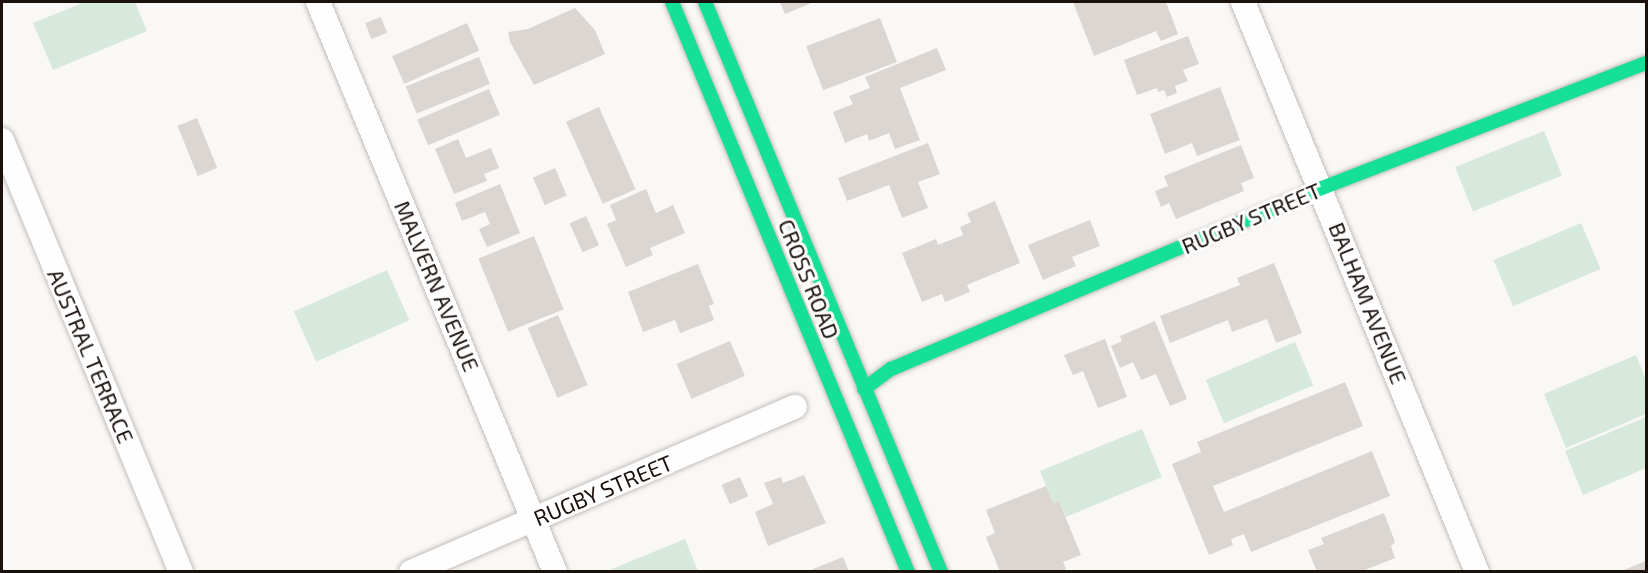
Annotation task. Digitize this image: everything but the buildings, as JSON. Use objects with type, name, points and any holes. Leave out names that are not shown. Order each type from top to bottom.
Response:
[{"type":"main road","name":"CROSS ROAD","points":[[672,2],[908,572]]},
{"type":"main road","name":"CROSS ROAD","points":[[705,2],[941,572]]},
{"type":"main road","name":"RUGBY STREET","points":[[864,389],[891,369],[1322,188],[1647,63]]},
{"type":"street","name":"MALVERN AVENUE","points":[[318,2],[555,572]]},
{"type":"street","name":"BALHAM AVENUE","points":[[1243,2],[1322,188],[1477,572]]},
{"type":"street","name":"AUSTRAL TERRACE","points":[[2,140],[181,572]]},
{"type":"street","name":"RUGBY STREET","points":[[411,572],[795,407]]},
{"type":"green space","points":[[85,2],[135,2],[147,31],[53,70],[33,23]]},
{"type":"green space","points":[[1544,131],[1562,176],[1473,211],[1455,167]]},
{"type":"green space","points":[[1581,223],[1601,269],[1513,306],[1494,260]]},
{"type":"green space","points":[[387,270],[409,320],[316,362],[294,311]]},
{"type":"green space","points":[[1295,342],[1313,385],[1224,423],[1206,380]]},
{"type":"green space","points":[[1636,355],[1646,380],[1646,414],[1566,448],[1544,394]]},
{"type":"green space","points":[[1646,417],[1646,468],[1583,495],[1565,451]]},
{"type":"green space","points":[[1142,429],[1162,477],[1066,517],[1059,501],[1053,503],[1040,471]]},
{"type":"green space","points":[[685,539],[698,571],[607,571]]},
{"type":"traffic: fast","points":[[672,2],[908,572]]},
{"type":"traffic: fast","points":[[705,2],[941,572]]},
{"type":"traffic: fast","points":[[864,389],[891,369],[1322,188],[1646,63]]}]
